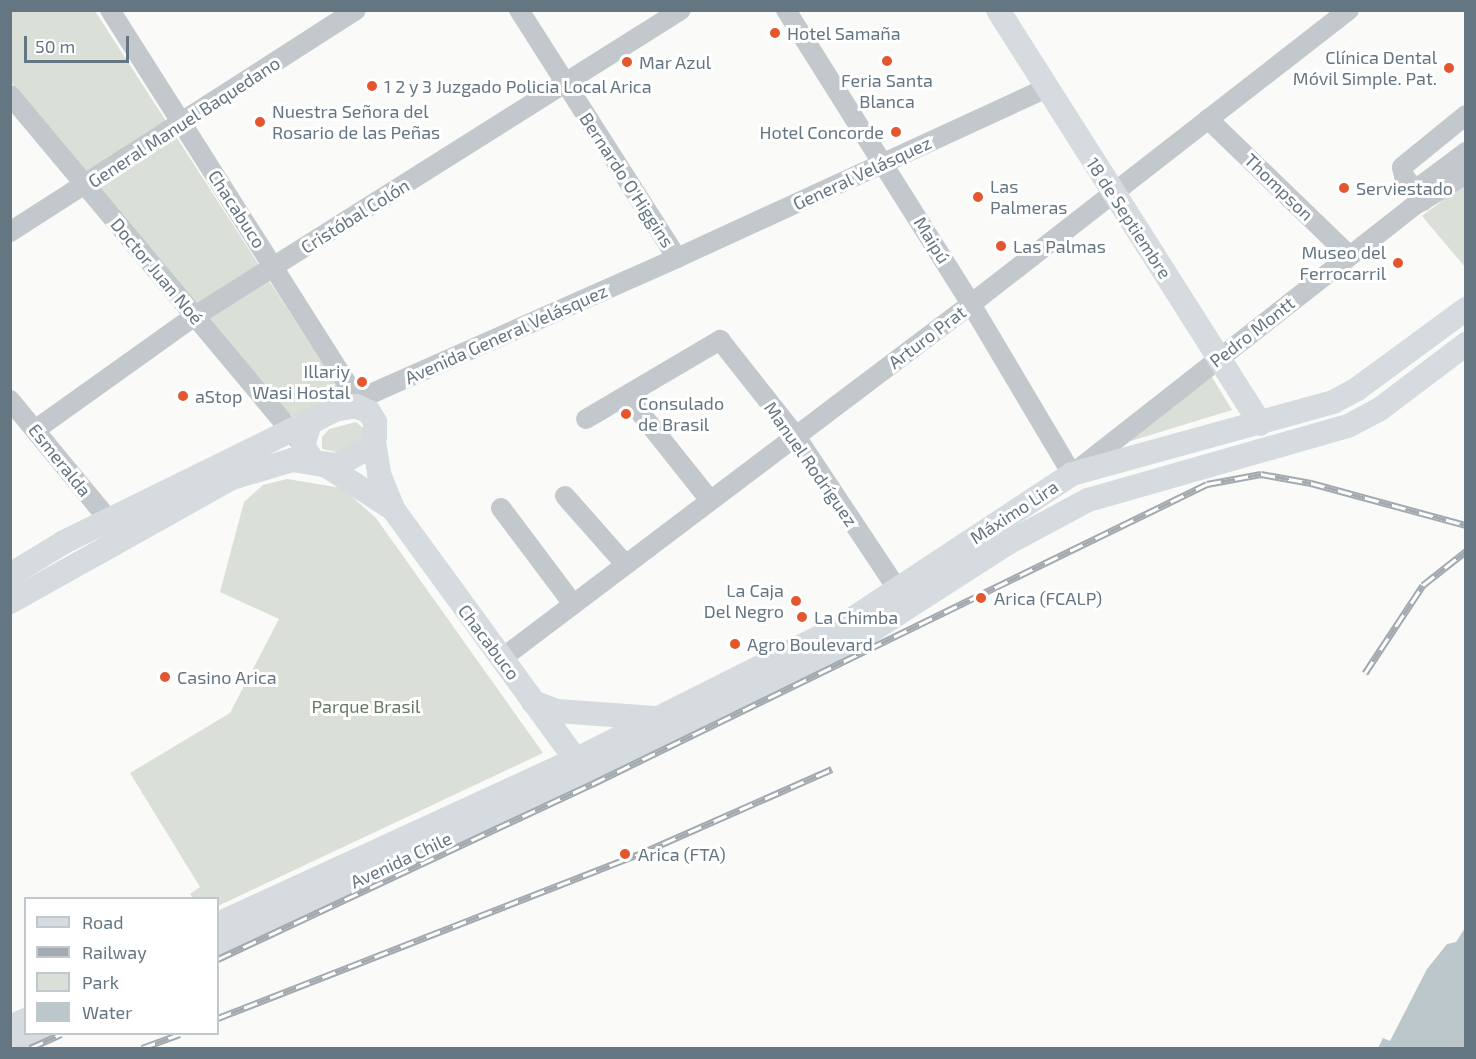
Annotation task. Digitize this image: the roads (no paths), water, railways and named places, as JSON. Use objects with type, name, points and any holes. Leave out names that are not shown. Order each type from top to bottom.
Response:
[{"type":"main road","name":"18 de Septiembre","points":[[998,10],[1261,424]]},
{"type":"main road","name":"Máximo Lira","points":[[581,766],[657,718],[840,627],[1072,474],[1261,424],[1333,402],[1357,389],[1466,309]]},
{"type":"main road","name":"Máximo Lira","points":[[581,766],[851,644],[1008,543],[1088,500],[1348,426],[1380,409],[1466,344]]},
{"type":"main road","points":[[10,574],[109,520],[297,439],[327,413],[360,404],[375,422],[374,441],[349,460],[324,465],[303,460],[284,461],[232,478],[10,602]]},
{"type":"main road","points":[[297,439],[311,460],[324,465]]},
{"type":"main road","name":"Chacabuco","points":[[374,441],[379,474],[393,509],[581,766]]},
{"type":"main road","name":"Chacabuco","points":[[324,465],[393,509]]},
{"type":"main road","points":[[533,702],[557,711],[657,718]]},
{"type":"main road","name":"Avenida Chile","points":[[219,924],[581,766]]},
{"type":"main road","name":"Avenida Chile","points":[[219,947],[581,766]]},
{"type":"main road","points":[[10,1027],[24,1021]]},
{"type":"main road","points":[[10,1048],[37,1035]]},
{"type":"street","name":"Chacabuco","points":[[110,10],[360,404]]},
{"type":"street","name":"General Manuel Baquedano","points":[[10,232],[86,186],[356,10]]},
{"type":"street","name":"Bernardo O'Higgins","points":[[519,10],[677,258]]},
{"type":"street","name":"Cristóbal Colón","points":[[35,429],[195,316],[681,10]]},
{"type":"street","name":"Maipú","points":[[786,10],[971,304],[1072,474]]},
{"type":"street","name":"Arturo Prat","points":[[501,659],[709,499],[971,304],[1349,10]]},
{"type":"street","name":"General Velásquez","points":[[677,258],[1047,88]]},
{"type":"street","name":"Doctor Juan Noé","points":[[10,95],[297,439]]},
{"type":"street","points":[[1419,195],[1402,167],[1466,115]]},
{"type":"street","name":"Thompson","points":[[1208,119],[1350,256]]},
{"type":"street","name":"Pedro Montt","points":[[1072,474],[1350,256],[1466,152]]},
{"type":"street","name":"Pedro Montt","points":[[1419,195],[1466,174]]},
{"type":"street","name":"Avenida General Velásquez","points":[[360,404],[677,258]]},
{"type":"street","name":"Manuel Rodríguez","points":[[627,396],[720,340],[795,435],[898,590]]},
{"type":"street","points":[[586,419],[627,396],[709,499]]},
{"type":"street","name":"Esmeralda","points":[[10,400],[109,520]]},
{"type":"street","points":[[565,496],[625,564]]},
{"type":"street","points":[[501,508],[573,604]]},
{"type":"water","points":[[1465,928],[1465,1048],[1378,1048],[1383,1038],[1390,1041],[1427,969],[1447,944],[1456,942]]},
{"type":"railway","points":[[219,959],[592,784],[1207,484],[1261,474],[1311,483],[1466,525]]},
{"type":"railway","points":[[1365,673],[1423,585],[1466,551]]},
{"type":"railway","points":[[219,1018],[637,855],[832,769]]},
{"type":"railway","points":[[30,1048],[59,1035]]},
{"type":"railway","points":[[142,1048],[177,1035]]},
{"type":"place","name":"Hotel Samaña","points":[[775,33]]},
{"type":"place","name":"Feria Santa Blanca","points":[[887,61]]},
{"type":"place","name":"Mar Azul","points":[[627,62]]},
{"type":"place","name":"Clínica Dental Móvil Simple. Pat.","points":[[1449,68]]},
{"type":"place","name":"1 2 y 3 Juzgado Policia Local Arica","points":[[372,86]]},
{"type":"place","name":"Nuestra Señora del Rosario de las Peñas","points":[[260,122]]},
{"type":"place","name":"Hotel Concorde","points":[[896,132]]},
{"type":"place","name":"Serviestado","points":[[1344,188]]},
{"type":"place","name":"Las Palmeras","points":[[978,197]]},
{"type":"place","name":"Las Palmas","points":[[1001,246]]},
{"type":"place","name":"Museo del Ferrocarril","points":[[1398,263]]},
{"type":"place","name":"Illariy Wasi Hostal","points":[[362,382]]},
{"type":"place","name":"aStop","points":[[183,396]]},
{"type":"place","name":"Consulado de Brasil","points":[[626,414]]},
{"type":"place","name":"Arica (FCALP)","points":[[981,598]]},
{"type":"place","name":"La Caja Del Negro","points":[[796,601]]},
{"type":"place","name":"La Chimba","points":[[802,617]]},
{"type":"place","name":"Agro Boulevard","points":[[735,644]]},
{"type":"place","name":"Casino Arica","points":[[165,677]]},
{"type":"place","name":"Arica (FTA)","points":[[625,854]]},
{"type":"park label","name":"Parque Brasil","points":[[366,706]]}]
